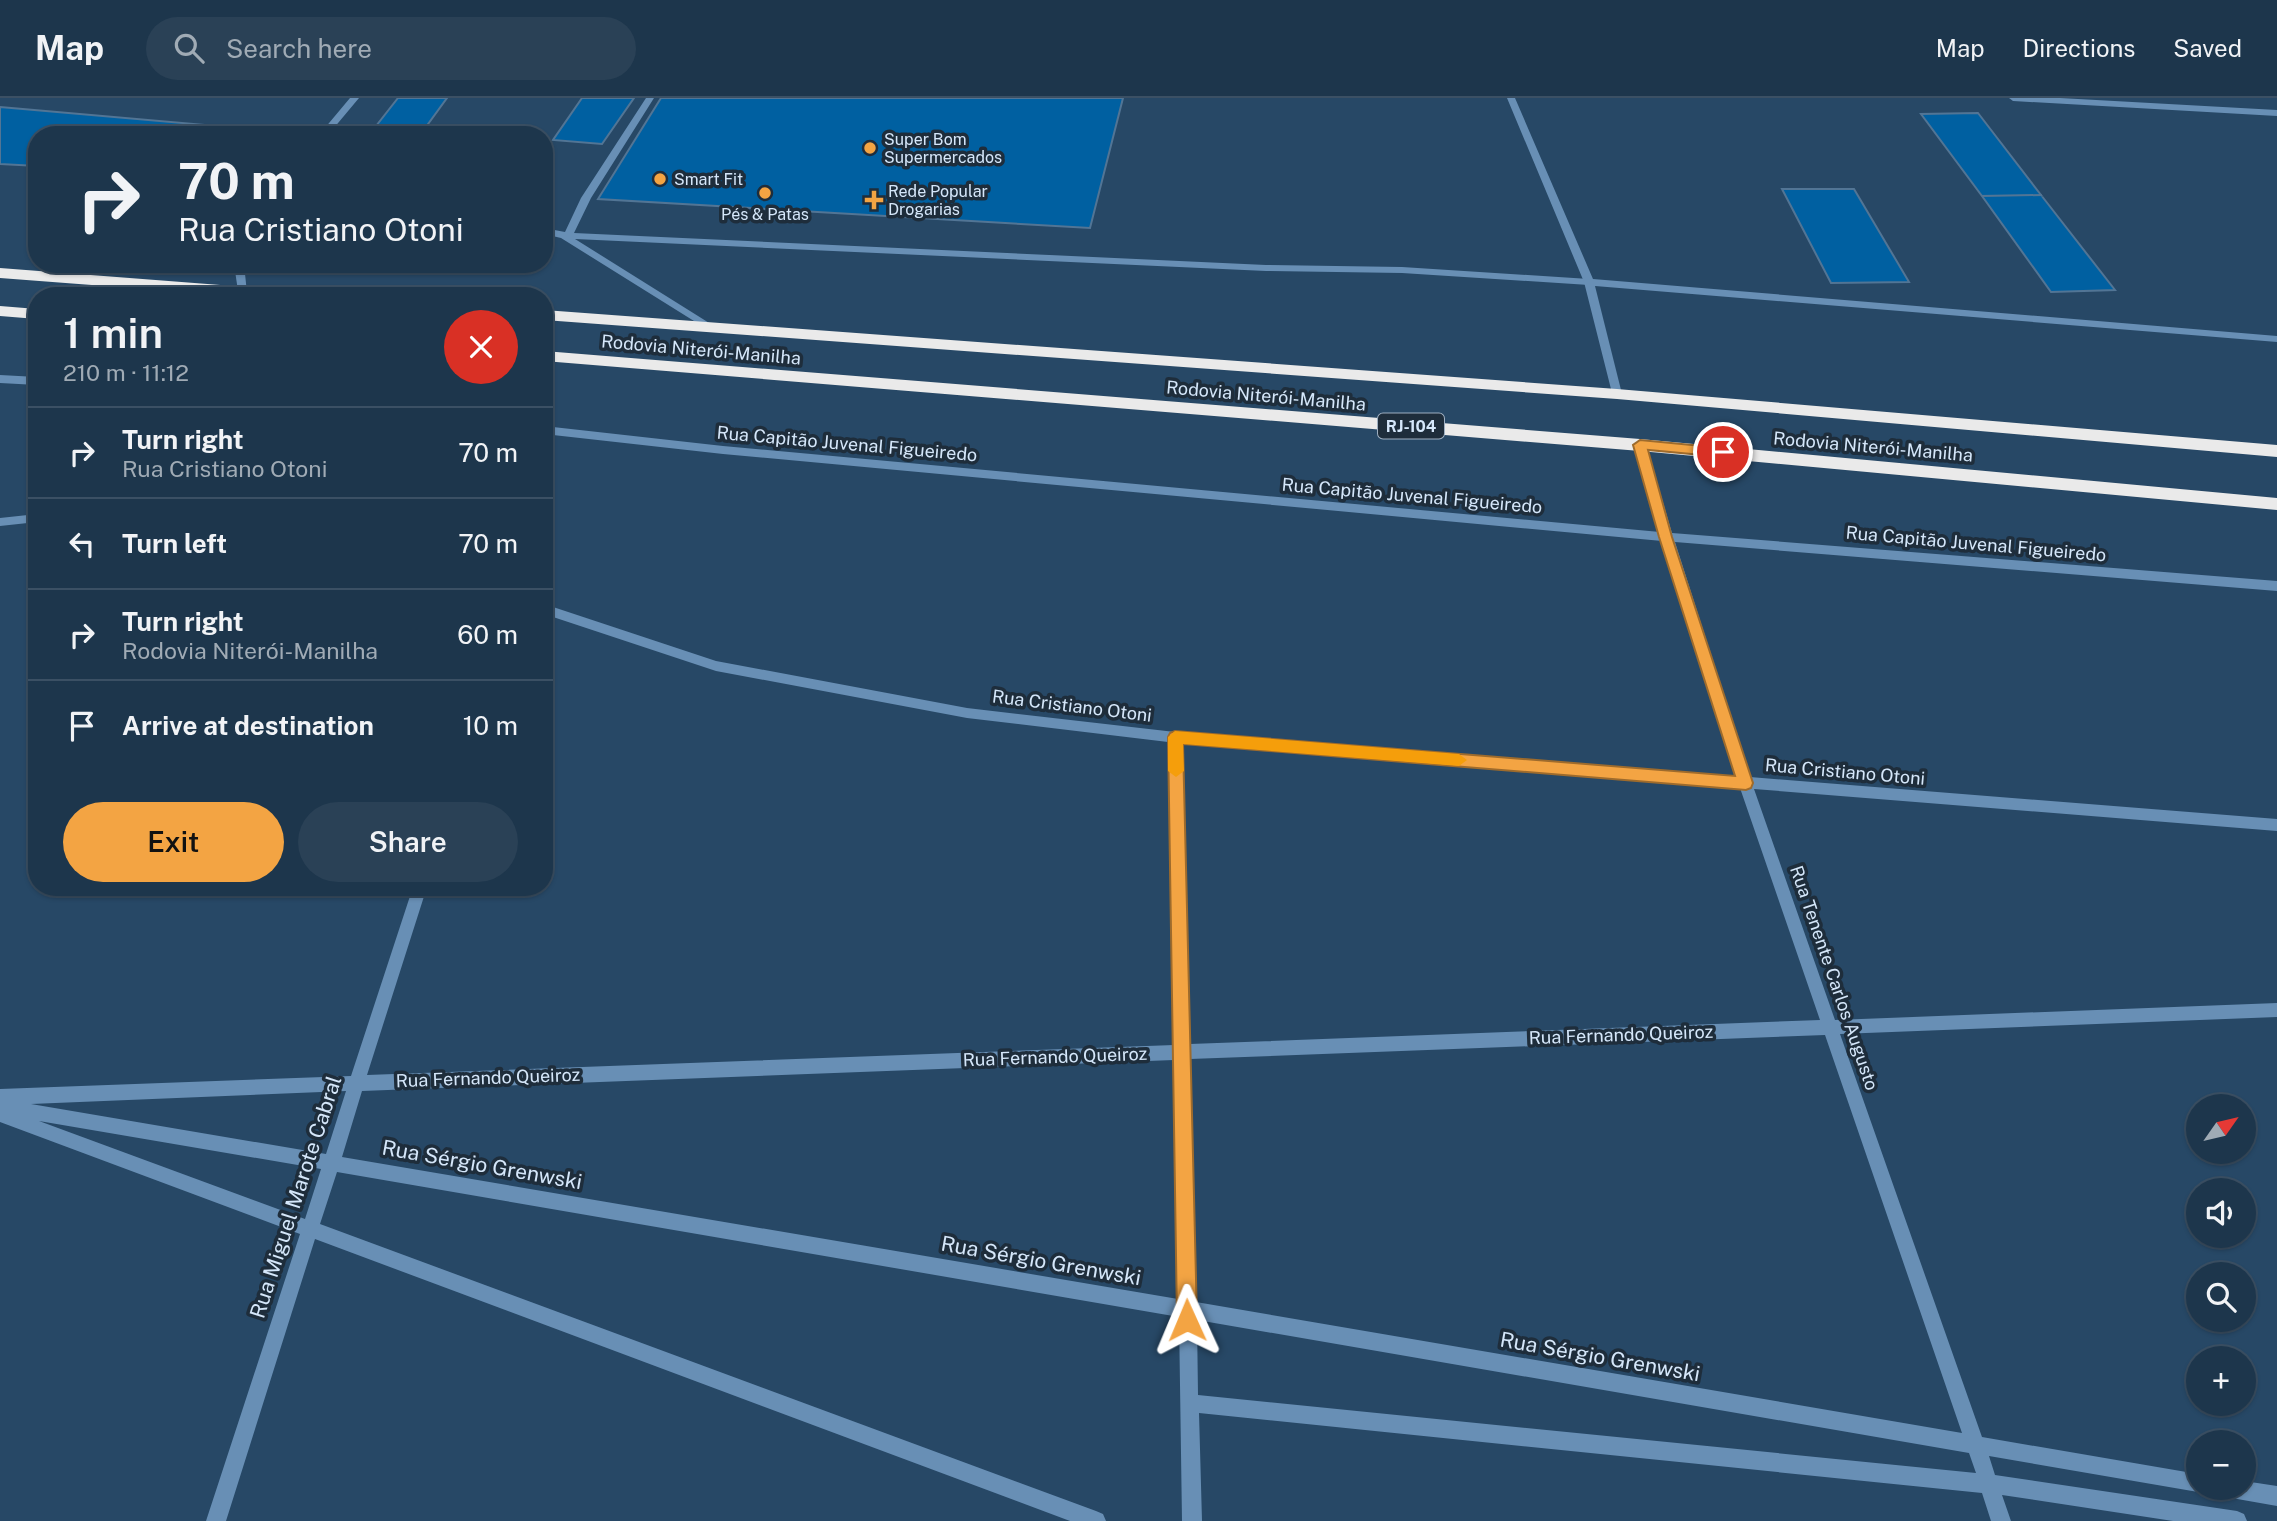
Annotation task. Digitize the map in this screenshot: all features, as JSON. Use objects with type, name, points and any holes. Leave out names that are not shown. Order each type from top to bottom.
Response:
[{"type":"highway","points":[[0,273],[188,287]]},
{"type":"highway","points":[[0,311],[28,313]]},
{"type":"highway","name":"Rodovia Niterói-Manilha","points":[[553,316],[1617,394],[2277,451]]},
{"type":"highway","name":"Rodovia Niterói-Manilha","points":[[553,357],[1640,445],[2277,504]]},
{"type":"street","points":[[331,126],[355,98]]},
{"type":"street","points":[[565,236],[650,98]]},
{"type":"street","points":[[1511,98],[1588,282],[1617,394]]},
{"type":"street","points":[[2012,98],[2277,113]]},
{"type":"street","points":[[553,233],[565,236],[1266,268],[1402,270],[1588,282],[2277,339]]},
{"type":"street","points":[[565,236],[710,328]]},
{"type":"street","points":[[64,278],[85,273]]},
{"type":"street","points":[[0,379],[28,380]]},
{"type":"street","name":"Rua Capitão Juvenal Figueiredo","points":[[553,431],[737,452],[1666,537],[2277,586]]},
{"type":"street","name":"Rua Tenente Carlos Augusto","points":[[1640,445],[1666,537],[1746,783],[2001,1521]]},
{"type":"street","points":[[0,522],[28,519]]},
{"type":"street","name":"Rua Cristiano Otoni","points":[[553,612],[716,666],[967,713],[1175,737],[2277,825]]},
{"type":"street","points":[[1175,737],[1192,1521]]},
{"type":"street","name":"Rua Miguel Marote Cabral","points":[[216,1521],[417,896]]},
{"type":"street","name":"Rua Fernando Queiroz","points":[[0,1097],[2277,1010]]},
{"type":"street","name":"Rua Sérgio Grenwski","points":[[0,1106],[2186,1481]]},
{"type":"street","points":[[0,1115],[1096,1521]]},
{"type":"street","points":[[1189,1403],[1989,1484],[2237,1521]]},
{"type":"street","points":[[2256,1493],[2277,1496]]},
{"type":"building","points":[[398,98],[447,98],[427,126],[376,126]]},
{"type":"building","points":[[582,98],[634,98],[602,144],[553,140]]},
{"type":"building","name":"Super Bom Supermercados","points":[[661,98],[1123,98],[1090,228],[598,199]]},
{"type":"building","points":[[0,107],[217,126],[28,126],[28,166],[0,164]]},
{"type":"building","points":[[1978,113],[2041,195],[1982,196],[1921,114]]},
{"type":"building","points":[[1782,189],[1854,189],[1909,282],[1831,283]]},
{"type":"building","points":[[2041,195],[2115,290],[2051,292],[1982,196]]},
{"type":"slow traffic","points":[[1176,771],[1175,737],[1459,760]]},
{"type":"place","name":"Super Bom Supermercados","points":[[870,148]]},
{"type":"place","name":"Smart Fit","points":[[660,179]]},
{"type":"place","name":"Pés & Patas","points":[[765,193]]},
{"type":"place","name":"Rede Popular Drogarias","points":[[874,200]]},
{"type":"route","points":[[1187,1320],[1175,737],[1746,783],[1666,537],[1640,445],[1723,452]]}]
